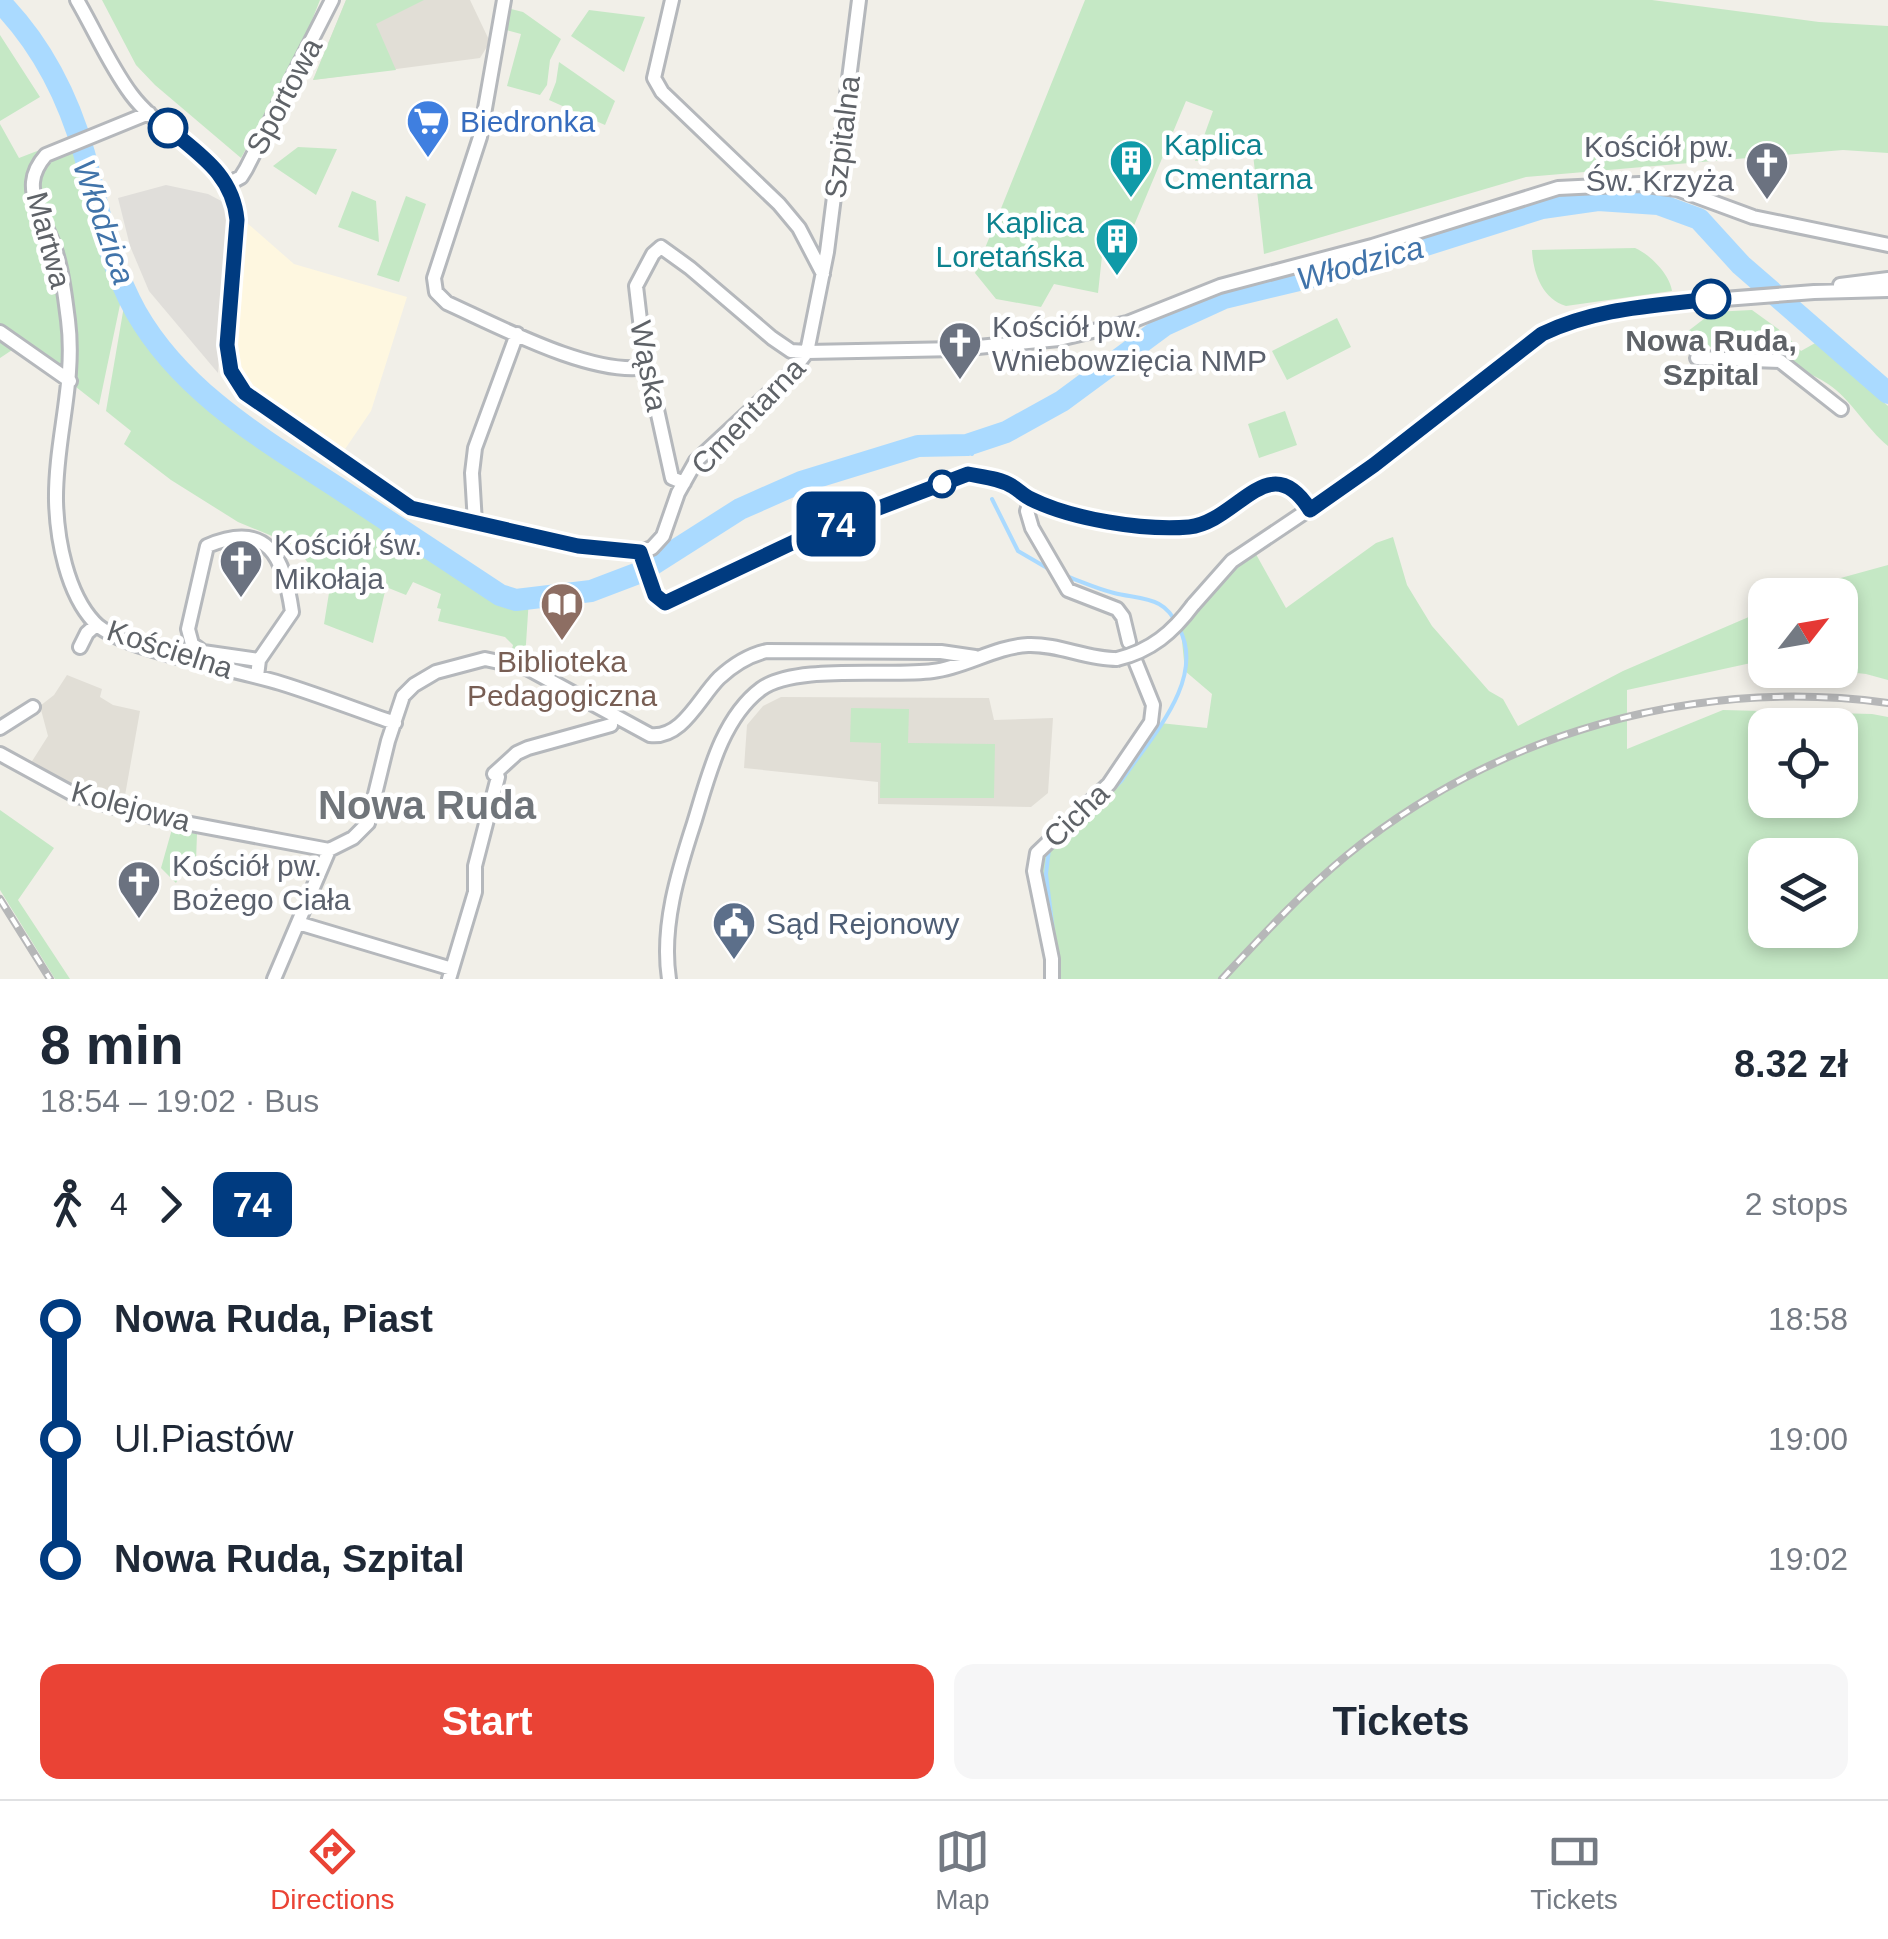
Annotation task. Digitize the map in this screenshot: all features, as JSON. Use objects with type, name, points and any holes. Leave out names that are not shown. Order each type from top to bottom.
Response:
[{"type":"street","points":[[77,0],[131,94],[218,170],[236,201],[227,345],[231,371],[245,393],[411,508],[578,546],[641,555],[655,595],[665,603],[813,533],[968,474],[1010,484],[1036,501],[1110,521],[1192,526],[1214,520],[1263,485],[1274,483],[1295,490],[1310,510]]},
{"type":"street","name":"Sportowa","points":[[228,184],[241,177],[332,0]]},
{"type":"street","points":[[504,0],[484,120],[434,278],[436,292],[447,303],[603,366],[635,370],[647,367]]},
{"type":"street","points":[[672,0],[654,78],[662,92],[779,204],[799,228],[823,274]]},
{"type":"street","name":"Szpitalna","points":[[807,352],[823,274],[858,0]]},
{"type":"street","name":"Martwa","points":[[70,381],[72,363],[62,280],[32,184],[36,168],[46,155],[59,148],[149,113]]},
{"type":"street","name":"Cmentarna","points":[[641,555],[663,536],[696,461],[790,374],[807,352],[958,350],[1059,339],[1127,323],[1220,286],[1372,246],[1530,194],[1572,187],[1639,184],[1677,189],[1753,217],[1888,245]]},
{"type":"street","name":"Wąska","points":[[684,483],[672,478],[647,367],[636,286],[640,274],[662,248],[772,338],[791,351],[807,352]]},
{"type":"street","points":[[1814,292],[1850,282],[1888,284]]},
{"type":"street","points":[[669,979],[668,926],[687,845],[725,736],[752,697],[780,680],[812,675],[936,671],[1030,645],[1055,647],[1090,658],[1118,659],[1138,653],[1168,635],[1232,561],[1374,465],[1542,334],[1573,320],[1608,311],[1888,284]]},
{"type":"street","points":[[0,332],[70,381]]},
{"type":"street","points":[[475,523],[472,473],[476,448],[517,334]]},
{"type":"street","points":[[1697,358],[1780,361],[1841,409]]},
{"type":"street","name":"Kościelna","points":[[70,381],[56,505],[67,568],[75,592],[96,625],[164,653],[257,676],[395,723]]},
{"type":"street","name":"Cicha","points":[[1036,501],[1027,511],[1032,528],[1068,590],[1117,609],[1124,617],[1135,662],[1153,705],[1151,722],[1109,784],[1037,853],[1034,871],[1052,959],[1052,979]]},
{"type":"street","points":[[257,676],[259,660],[292,612],[286,577],[271,549],[253,537],[225,538],[207,546],[188,628],[192,644],[203,652],[259,660]]},
{"type":"street","points":[[80,647],[96,625]]},
{"type":"street","points":[[274,979],[328,850],[353,838],[368,823],[403,696],[436,672],[476,660],[527,668],[595,702],[650,736],[660,736],[682,722],[719,678],[767,651],[941,652],[975,658]]},
{"type":"street","points":[[0,728],[33,707]]},
{"type":"street","points":[[298,923],[452,971],[475,892],[475,866],[498,777],[494,774],[528,748],[611,725]]},
{"type":"street","name":"Kolejowa","points":[[0,754],[76,795],[110,806],[328,850]]},
{"type":"shaded area","points":[[346,0],[470,0],[490,42],[480,58],[313,80]]},
{"type":"shaded area","points":[[166,185],[208,194],[229,205],[218,373],[149,291],[130,246],[118,198]]},
{"type":"shaded area","points":[[231,209],[294,264],[407,297],[371,411],[343,452],[248,388],[234,343]]},
{"type":"shaded area","points":[[67,675],[102,689],[100,697],[113,705],[140,711],[124,801],[74,787],[29,766],[48,736],[40,706],[54,695]]},
{"type":"shaded area","points":[[781,697],[989,698],[994,720],[1053,718],[1048,793],[1031,807],[878,804],[878,782],[744,768],[747,725],[763,706]]},
{"type":"green space","points":[[102,0],[320,0],[301,48],[241,158],[136,65]]},
{"type":"green space","points":[[346,0],[424,0],[376,24],[396,70],[313,80]]},
{"type":"green space","points":[[1085,0],[1652,0],[1819,22],[1888,26],[1888,153],[1843,150],[1526,177],[1264,254],[1253,154],[1195,161],[1213,111],[1186,101],[1120,259],[1102,256],[1098,293],[1054,284],[1041,307],[996,299],[975,273]]},
{"type":"green space","points":[[507,8],[523,12],[561,39],[550,60],[547,85],[540,95],[507,86],[521,34],[503,29]]},
{"type":"green space","points":[[589,10],[645,17],[624,72],[571,36]]},
{"type":"green space","points":[[0,35],[40,97],[0,121]]},
{"type":"green space","points":[[559,62],[615,101],[605,125],[549,100]]},
{"type":"green space","points":[[0,124],[19,158],[76,136],[107,248],[137,313],[182,374],[241,424],[500,595],[516,600],[529,598],[525,659],[511,653],[513,645],[505,637],[438,621],[441,594],[413,582],[406,595],[386,587],[373,643],[324,624],[329,593],[296,546],[238,522],[171,480],[124,444],[131,431],[106,411],[124,306],[121,300],[99,405],[21,344],[0,358]]},
{"type":"green space","points":[[298,147],[337,149],[316,195],[273,166]]},
{"type":"green space","points":[[352,191],[376,201],[379,242],[338,227]]},
{"type":"green space","points":[[406,196],[426,204],[399,282],[377,275]]},
{"type":"green space","points":[[1635,248],[1659,266],[1672,291],[1566,306],[1540,284],[1532,250]]},
{"type":"green space","points":[[1752,310],[1801,351],[1817,342],[1888,406],[1888,446],[1836,390],[1811,374],[1679,338],[1713,312]]},
{"type":"green space","points":[[1337,318],[1351,347],[1287,380],[1272,351]]},
{"type":"green space","points":[[1285,411],[1297,445],[1259,458],[1248,424]]},
{"type":"green space","points":[[1393,537],[1407,585],[1432,626],[1489,691],[1503,699],[1518,726],[1623,671],[1748,617],[1748,664],[1627,690],[1627,749],[1723,710],[1748,711],[1748,818],[1858,818],[1858,714],[1888,717],[1888,979],[1052,979],[1037,853],[1160,723],[1207,728],[1212,694],[1185,671],[1181,631],[1193,605],[1252,547],[1286,608],[1376,543]]},
{"type":"green space","points":[[1888,565],[1888,680],[1858,673],[1858,578],[1841,578]]},
{"type":"green space","points":[[851,708],[909,709],[908,743],[995,744],[994,798],[880,798],[881,743],[850,742]]},
{"type":"green space","points":[[0,810],[54,848],[18,900],[70,979],[55,979],[0,890]]},
{"type":"green space","points":[[172,829],[197,834],[196,861],[186,863],[176,883],[161,868]]},
{"type":"waterway","name":"Włodzica","points":[[0,2],[28,35],[61,92],[84,153],[118,274],[136,312],[176,366],[251,431],[500,595],[516,600],[591,591],[641,572],[740,509],[801,482],[918,446],[967,445],[1006,432],[1062,401],[1165,325],[1224,298],[1366,264],[1542,208],[1598,200],[1658,204],[1699,219],[1741,265],[1888,393]]},
{"type":"waterway","points":[[967,445],[972,454]]},
{"type":"waterway","points":[[992,499],[1018,551],[1054,572]]},
{"type":"waterway","points":[[1063,575],[1159,604],[1173,618],[1186,648],[1186,668],[1171,708],[1114,788]]},
{"type":"waterway","points":[[1049,849],[1046,874],[1059,979]]},
{"type":"railway","points":[[1222,979],[1346,856],[1405,813],[1467,777],[1533,747],[1602,724],[1672,708],[1744,699],[1816,697],[1888,703]]},
{"type":"railway","points":[[0,899],[50,979]]},
{"type":"bus line","name":"74","points":[[168,128],[218,170],[236,201],[227,345],[231,371],[245,393],[411,508],[578,546],[640,552],[655,595],[665,603],[813,533],[968,474],[995,478],[1031,499],[1094,519],[1166,527],[1214,520],[1263,485],[1274,483],[1295,490],[1310,510],[1542,334],[1573,320],[1608,311],[1711,299]]},
{"type":"place","name":"Biedronka","points":[[428,159]]},
{"type":"place","name":"Kaplica Cmentarna","points":[[1131,199]]},
{"type":"place","name":"Kościół pw. Św. Krzyża","points":[[1767,201]]},
{"type":"place","name":"Kaplica Loretańska","points":[[1117,277]]},
{"type":"place","name":"Nowa Ruda, Szpital","points":[[1711,299]]},
{"type":"place","name":"Kościół pw. Wniebowzięcia NMP","points":[[960,381]]},
{"type":"place","name":"Kościół św. Mikołaja","points":[[241,599]]},
{"type":"place","name":"Biblioteka Pedagogiczna","points":[[562,642]]},
{"type":"place","name":"Kościół pw. Bożego Ciała","points":[[139,920]]},
{"type":"place","name":"Sąd Rejonowy","points":[[734,961]]},
{"type":"district","name":"Nowa Ruda","points":[[427,805]]}]
